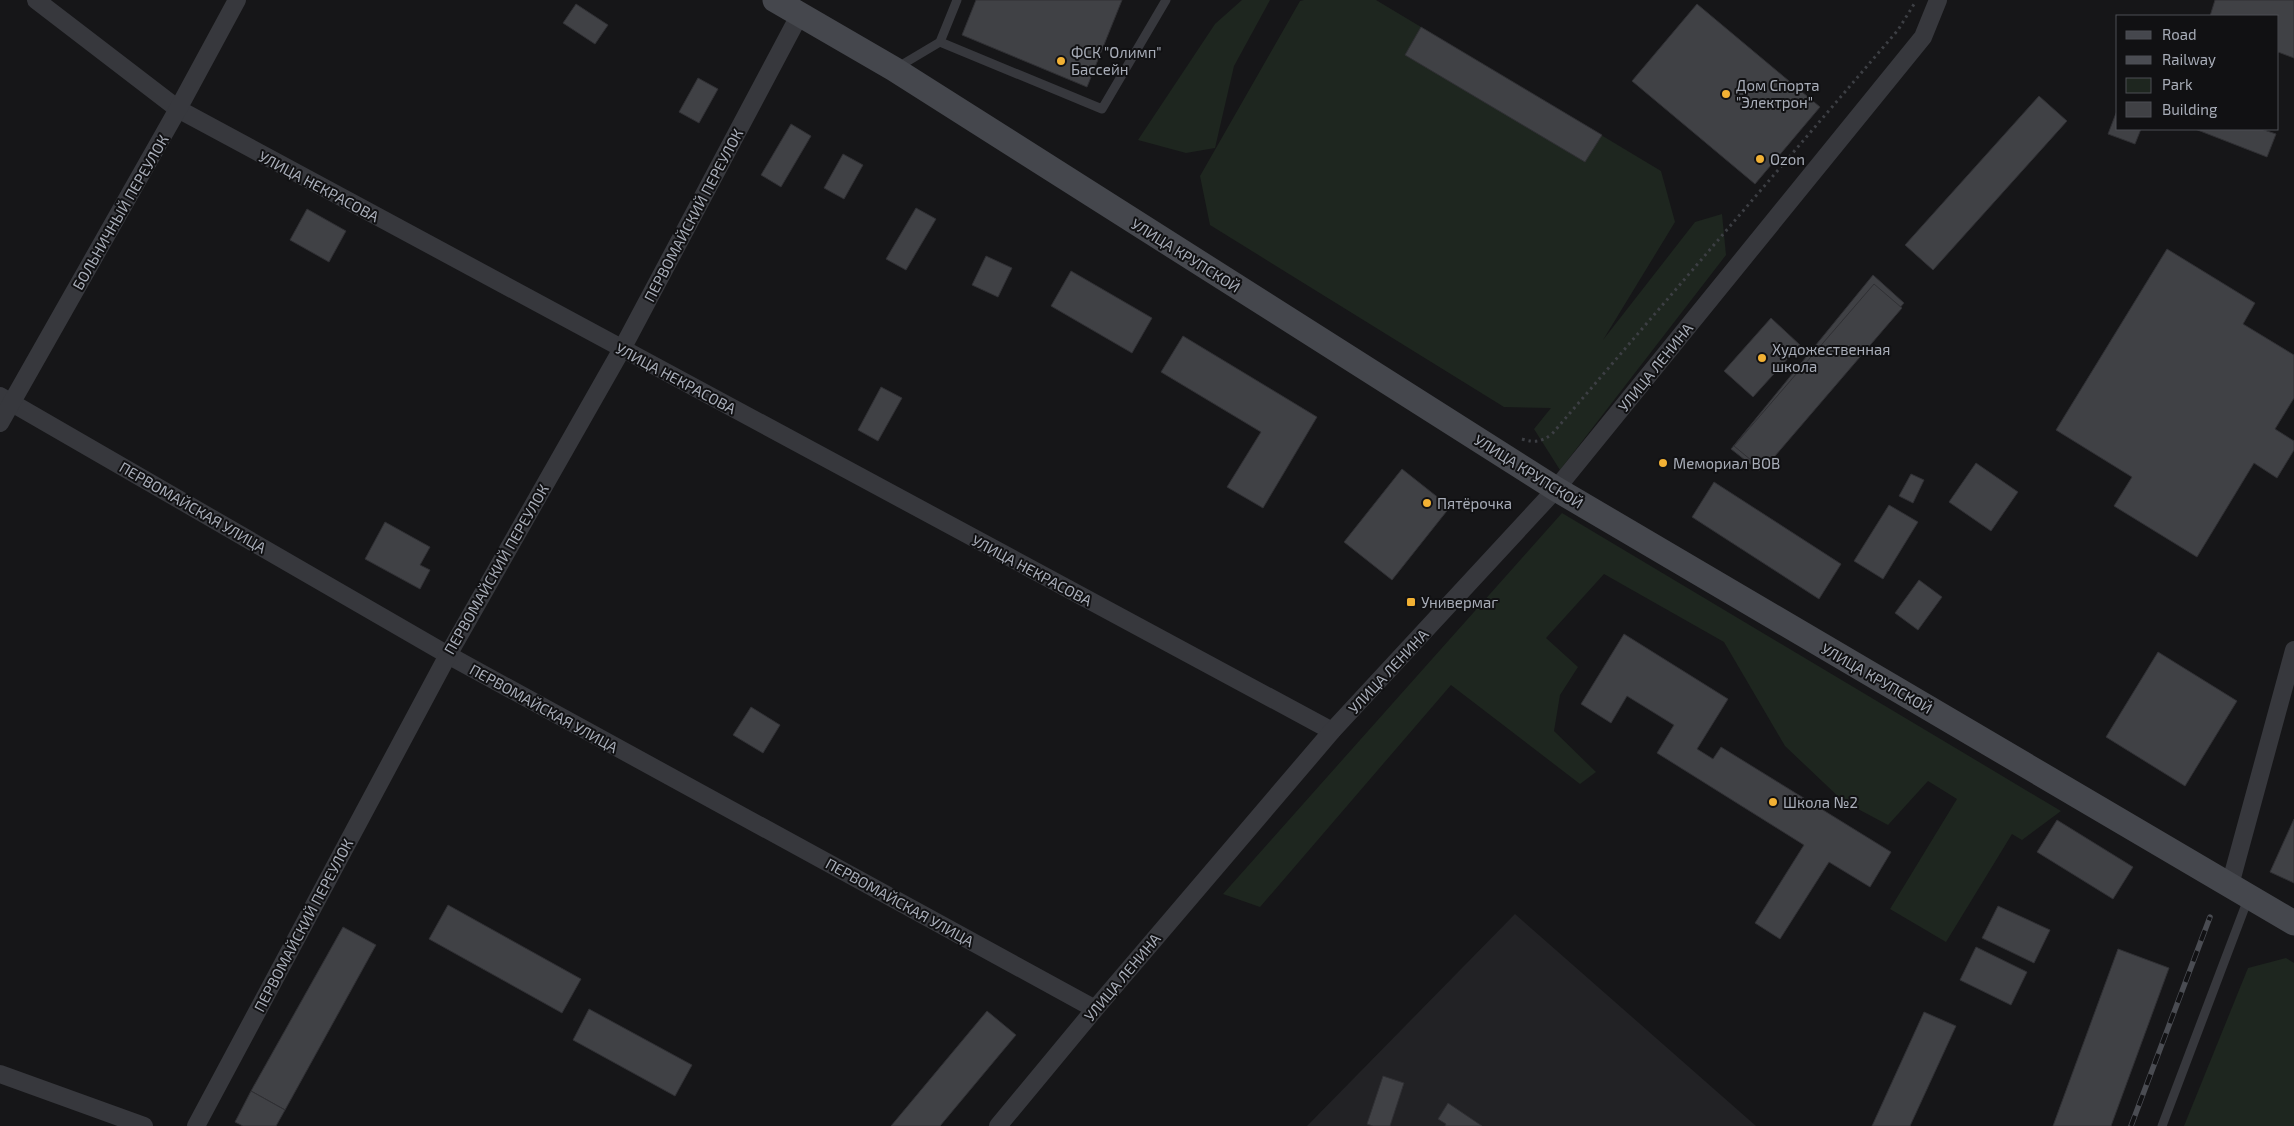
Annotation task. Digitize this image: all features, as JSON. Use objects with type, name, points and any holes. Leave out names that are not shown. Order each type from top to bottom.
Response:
[{"type":"street","name":"УЛИЦА НЕКРАСОВА","points":[[36,0],[178,110],[1332,731]]},
{"type":"street","name":"БОЛЬНИЧНЫЙ ПЕРЕУЛОК","points":[[0,423],[6,399],[178,110],[237,0]]},
{"type":"street","name":"УЛИЦА КРУПСКОЙ","points":[[775,0],[894,69],[1556,489],[2294,923]]},
{"type":"street","name":"УЛИЦА ЛЕНИНА","points":[[998,1126],[1094,1009],[1332,731],[1556,489],[1923,37],[1938,0]]},
{"type":"street","name":"ПЕРВОМАЙСКИЙ ПЕРЕУЛОК","points":[[196,1126],[448,655],[622,349],[800,14]]},
{"type":"street","name":"ПЕРВОМАЙСКАЯ УЛИЦА","points":[[6,399],[448,655],[1094,1009]]},
{"type":"street","points":[[2240,890],[2293,659]]},
{"type":"street","points":[[0,1074],[144,1126]]},
{"type":"lane","points":[[894,69],[940,42],[957,0]]},
{"type":"lane","points":[[940,42],[1102,109],[1166,0]]},
{"type":"lane","points":[[2162,1126],[2240,890]]},
{"type":"path","points":[[1518,438],[1531,442],[1542,441],[1552,434],[1898,30],[1916,0]]},
{"type":"shaded area","points":[[1515,914],[1756,1126],[1307,1126]]},
{"type":"green space","points":[[1242,0],[1270,0],[1234,66],[1215,148],[1186,153],[1138,140],[1215,24]]},
{"type":"green space","points":[[1376,0],[1661,171],[1675,222],[1603,340],[1695,222],[1722,214],[1726,255],[1560,470],[1534,429],[1551,408],[1504,407],[1210,225],[1200,176],[1300,1]]},
{"type":"green space","points":[[1562,513],[2061,811],[2022,840],[2012,834],[1946,942],[1890,909],[1957,799],[1928,781],[1888,825],[1843,801],[1785,746],[1724,642],[1604,574],[1546,638],[1578,667],[1560,695],[1554,731],[1596,772],[1580,784],[1451,685],[1260,907],[1223,894]]},
{"type":"green space","points":[[2286,958],[2294,963],[2294,1126],[2184,1126],[2248,968]]},
{"type":"building","name":"ФСК \"Олимп\" Бассейн","points":[[976,0],[1122,0],[1087,87],[962,35]]},
{"type":"building","points":[[2215,0],[2294,0],[2294,58],[2279,52],[2279,15],[2210,15]]},
{"type":"building","points":[[576,4],[608,25],[595,44],[563,23]]},
{"type":"building","name":"Дом Спорта \"Электрон\"","points":[[1697,4],[1820,107],[1755,184],[1632,81]]},
{"type":"building","points":[[1421,27],[1602,135],[1585,162],[1405,55]]},
{"type":"building","points":[[698,78],[718,89],[699,123],[679,112]]},
{"type":"building","points":[[2039,96],[2067,121],[1933,270],[1905,245]]},
{"type":"building","points":[[2116,113],[2116,130],[2141,130],[2135,144],[2108,134]]},
{"type":"building","points":[[791,124],[811,136],[781,187],[761,175]]},
{"type":"building","points":[[2198,130],[2264,130],[2276,134],[2267,157]]},
{"type":"building","points":[[843,154],[863,165],[844,199],[824,188]]},
{"type":"building","points":[[916,208],[936,219],[906,270],[886,259]]},
{"type":"building","points":[[307,209],[346,231],[329,262],[290,240]]},
{"type":"building","points":[[2167,249],[2255,303],[2243,324],[2294,355],[2294,398],[2275,429],[2294,441],[2294,450],[2277,478],[2254,463],[2197,557],[2114,506],[2132,477],[2056,430]]},
{"type":"building","points":[[986,256],[1012,268],[998,297],[972,285]]},
{"type":"building","points":[[1071,271],[1152,318],[1132,353],[1051,306]]},
{"type":"building","points":[[1873,275],[1904,303],[1759,471],[1731,449]]},
{"type":"building","points":[[1874,284],[1902,308],[1763,470],[1734,446]]},
{"type":"building","name":"Художественная школа","points":[[1771,318],[1800,345],[1753,397],[1724,371]]},
{"type":"building","points":[[1183,336],[1317,417],[1263,508],[1227,487],[1261,432],[1161,372]]},
{"type":"building","points":[[881,387],[902,398],[878,441],[858,430]]},
{"type":"building","points":[[1976,463],[2018,492],[1991,531],[1949,502]]},
{"type":"building","points":[[1402,469],[1450,507],[1392,580],[1344,542]]},
{"type":"building","points":[[1911,474],[1924,480],[1913,503],[1899,496]]},
{"type":"building","points":[[1714,482],[1841,564],[1819,599],[1692,517]]},
{"type":"building","points":[[1889,505],[1918,522],[1883,579],[1854,561]]},
{"type":"building","points":[[385,522],[430,547],[420,565],[430,570],[420,589],[365,559]]},
{"type":"building","points":[[1919,580],[1942,597],[1918,630],[1895,613]]},
{"type":"building","name":"Школа №2","points":[[1624,634],[1728,699],[1697,749],[1713,759],[1721,747],[1891,852],[1870,887],[1829,862],[1780,939],[1755,923],[1804,845],[1657,753],[1674,725],[1627,696],[1611,723],[1581,704]]},
{"type":"building","points":[[2158,652],[2237,701],[2185,786],[2106,737]]},
{"type":"building","points":[[751,707],[780,725],[763,753],[733,735]]},
{"type":"building","points":[[2294,819],[2294,883],[2270,872]]},
{"type":"building","points":[[2057,820],[2133,867],[2113,899],[2037,852]]},
{"type":"building","points":[[448,905],[581,979],[562,1013],[429,939]]},
{"type":"building","points":[[1998,906],[2050,930],[2034,963],[1982,938]]},
{"type":"building","points":[[343,927],[376,945],[285,1110],[251,1091]]},
{"type":"building","points":[[1976,947],[2027,972],[2011,1005],[1960,980]]},
{"type":"building","points":[[2118,949],[2169,968],[2111,1126],[2053,1126]]},
{"type":"building","points":[[589,1009],[692,1065],[675,1096],[573,1040]]},
{"type":"building","points":[[987,1011],[1016,1035],[940,1126],[891,1126]]},
{"type":"building","points":[[1924,1012],[1956,1026],[1910,1126],[1872,1126]]},
{"type":"building","points":[[1383,1076],[1404,1083],[1390,1126],[1373,1126],[1367,1124]]},
{"type":"building","points":[[251,1091],[285,1110],[276,1126],[243,1126],[235,1122]]},
{"type":"building","points":[[1448,1103],[1482,1126],[1445,1126],[1446,1124],[1438,1119]]},
{"type":"railway","points":[[2131,1126],[2210,917]]},
{"type":"place","name":"ФСК \"Олимп\" Бассейн","points":[[1061,61]]},
{"type":"place","name":"Дом Спорта \"Электрон\"","points":[[1726,94]]},
{"type":"place","name":"Ozon","points":[[1760,159]]},
{"type":"place","name":"Художественная школа","points":[[1762,358]]},
{"type":"place","name":"Мемориал ВОВ","points":[[1663,463]]},
{"type":"place","name":"Пятёрочка","points":[[1427,503]]},
{"type":"place","name":"Универмаг","points":[[1411,602]]},
{"type":"place","name":"Школа №2","points":[[1773,802]]}]
